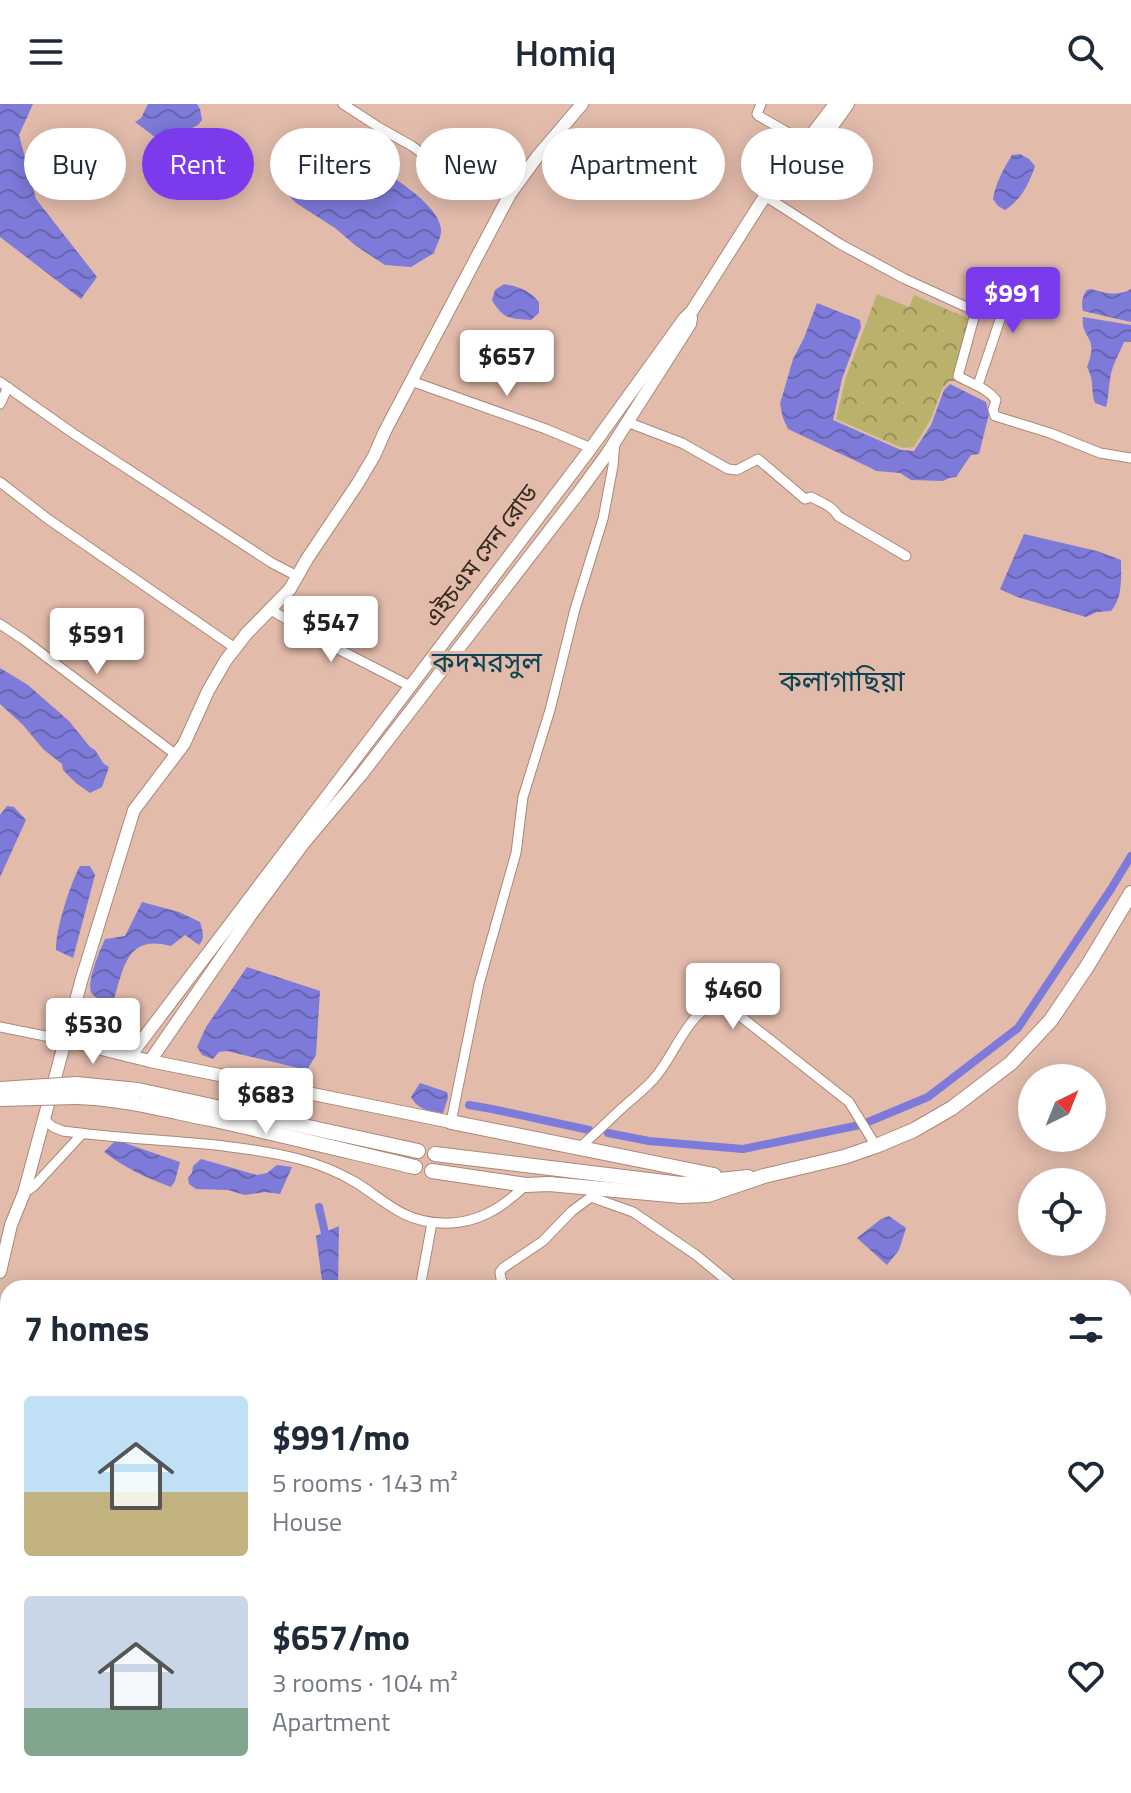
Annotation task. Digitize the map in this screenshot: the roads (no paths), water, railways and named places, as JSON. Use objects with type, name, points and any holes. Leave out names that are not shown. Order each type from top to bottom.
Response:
[{"type":"main road","points":[[526,172],[582,104]]},
{"type":"main road","name":"এইচএম সেন রোড","points":[[817,128],[835,104]]},
{"type":"main road","name":"এইচএম সেন রোড","points":[[831,128],[848,104]]},
{"type":"main road","points":[[0,1272],[91,947],[134,810],[184,744],[226,660],[247,633],[290,589],[374,456],[507,200]]},
{"type":"main road","name":"এইচএম সেন রোড","points":[[130,1056],[591,448],[692,311],[762,200]]},
{"type":"main road","name":"এইচএম সেন রোড","points":[[150,1061],[303,844],[361,775],[577,495],[690,324],[692,311]]},
{"type":"main road","points":[[608,424],[621,431]]},
{"type":"main road","points":[[432,1171],[526,1185],[549,1184],[681,1196],[708,1195],[764,1176],[876,1146],[914,1130],[952,1108],[1011,1063],[1051,1020],[1131,893]]},
{"type":"main road","points":[[65,1040],[150,1061],[734,1178]]},
{"type":"main road","points":[[0,1089],[76,1090],[99,1097],[136,1097],[418,1151]]},
{"type":"main road","points":[[0,1099],[76,1090]]},
{"type":"main road","points":[[136,1097],[415,1167]]},
{"type":"main road","points":[[435,1154],[681,1184],[764,1176]]},
{"type":"street","points":[[343,104],[416,149]]},
{"type":"street","points":[[761,104],[758,115],[780,128]]},
{"type":"street","points":[[771,200],[840,244],[905,279],[973,310],[975,314],[958,376],[993,395],[996,400],[995,416],[1100,453],[1131,458]]},
{"type":"street","points":[[978,385],[1015,275]]},
{"type":"street","points":[[411,381],[591,448]]},
{"type":"street","points":[[0,404],[4,384],[74,434],[272,563],[297,576]]},
{"type":"street","points":[[451,1122],[479,984],[516,853],[523,797],[603,519],[621,431],[682,443],[728,469],[737,470],[758,459],[805,499],[811,497],[829,507],[838,516],[906,556]]},
{"type":"street","points":[[0,482],[48,519],[235,648]]},
{"type":"street","points":[[271,610],[410,686]]},
{"type":"street","points":[[0,624],[175,754]]},
{"type":"street","points":[[580,1147],[659,1073],[689,1023],[721,1001],[849,1102],[876,1146]]},
{"type":"street","points":[[0,1027],[65,1040]]},
{"type":"street","points":[[44,1119],[63,1131],[82,1134],[190,1142],[299,1159],[343,1176],[397,1212],[423,1222],[457,1224],[478,1219],[499,1208],[526,1185]]},
{"type":"street","points":[[24,1193],[82,1134]]},
{"type":"street","points":[[501,1280],[500,1272],[503,1268],[543,1241],[572,1211],[591,1197],[633,1212],[726,1280]]},
{"type":"street","points":[[421,1280],[432,1223]]},
{"type":"water","points":[[0,104],[33,104],[19,135],[24,154],[24,200],[37,200],[97,277],[81,299],[0,237]]},
{"type":"water","points":[[148,104],[197,104],[202,120],[192,128],[143,128],[135,122],[141,118]]},
{"type":"water","points":[[1020,154],[1035,166],[1024,191],[1005,210],[993,199],[994,193],[1012,155]]},
{"type":"water","points":[[400,182],[437,217],[440,238],[434,253],[411,267],[385,265],[293,200],[400,200]]},
{"type":"water","points":[[504,284],[531,295],[539,302],[539,313],[531,320],[512,318],[500,311],[492,300],[495,290]]},
{"type":"water","points":[[1091,289],[1116,294],[1131,289],[1131,322],[1083,311],[1083,297]]},
{"type":"water","points":[[817,303],[860,320],[861,327],[842,379],[833,420],[901,450],[914,451],[931,425],[944,390],[950,384],[986,402],[989,414],[979,454],[971,455],[956,477],[943,481],[911,480],[900,473],[877,471],[788,429],[780,404],[793,359]]},
{"type":"water","points":[[1083,317],[1131,325],[1131,342],[1124,342],[1112,370],[1106,407],[1095,403],[1087,367],[1091,343],[1084,330]]},
{"type":"water","points":[[1024,534],[1097,551],[1121,560],[1119,594],[1111,611],[1086,617],[1000,589]]},
{"type":"water","points":[[0,668],[28,685],[69,721],[95,750],[109,767],[102,787],[90,793],[76,783],[63,770],[62,764],[43,749],[0,704]]},
{"type":"water","points":[[7,806],[14,807],[26,820],[0,877],[0,815]]},
{"type":"water","points":[[80,866],[90,866],[95,875],[73,958],[56,950],[56,942],[64,908]]},
{"type":"water","points":[[142,902],[179,912],[200,922],[202,940],[199,945],[185,935],[171,946],[156,944],[136,949],[125,965],[114,999],[108,1002],[91,992],[95,965],[105,939],[125,936]]},
{"type":"water","points":[[247,967],[320,991],[316,1055],[307,1070],[227,1051],[219,1052],[213,1059],[202,1055],[197,1047],[206,1027]]},
{"type":"water","points":[[420,1083],[447,1092],[443,1113],[417,1105],[411,1097]]},
{"type":"water","points":[[116,1140],[180,1162],[171,1187],[136,1172],[104,1152]]},
{"type":"water","points":[[201,1159],[257,1175],[267,1173],[277,1165],[292,1167],[280,1194],[265,1192],[245,1195],[228,1190],[196,1189],[189,1184],[193,1166]]},
{"type":"water","points":[[889,1216],[906,1228],[899,1250],[887,1265],[857,1238]]},
{"type":"water","points":[[339,1226],[338,1280],[322,1280],[316,1236]]},
{"type":"waterway","points":[[868,1122],[928,1097],[1018,1028],[1131,856]]},
{"type":"waterway","points":[[469,1105],[589,1130]]},
{"type":"waterway","points":[[608,1133],[649,1141],[743,1149],[860,1125]]},
{"type":"waterway","points":[[319,1207],[327,1242]]},
{"type":"district","name":"কদমরসুল","points":[[487,662]]},
{"type":"district","name":"কলাগাছিয়া","points":[[842,681]]}]
